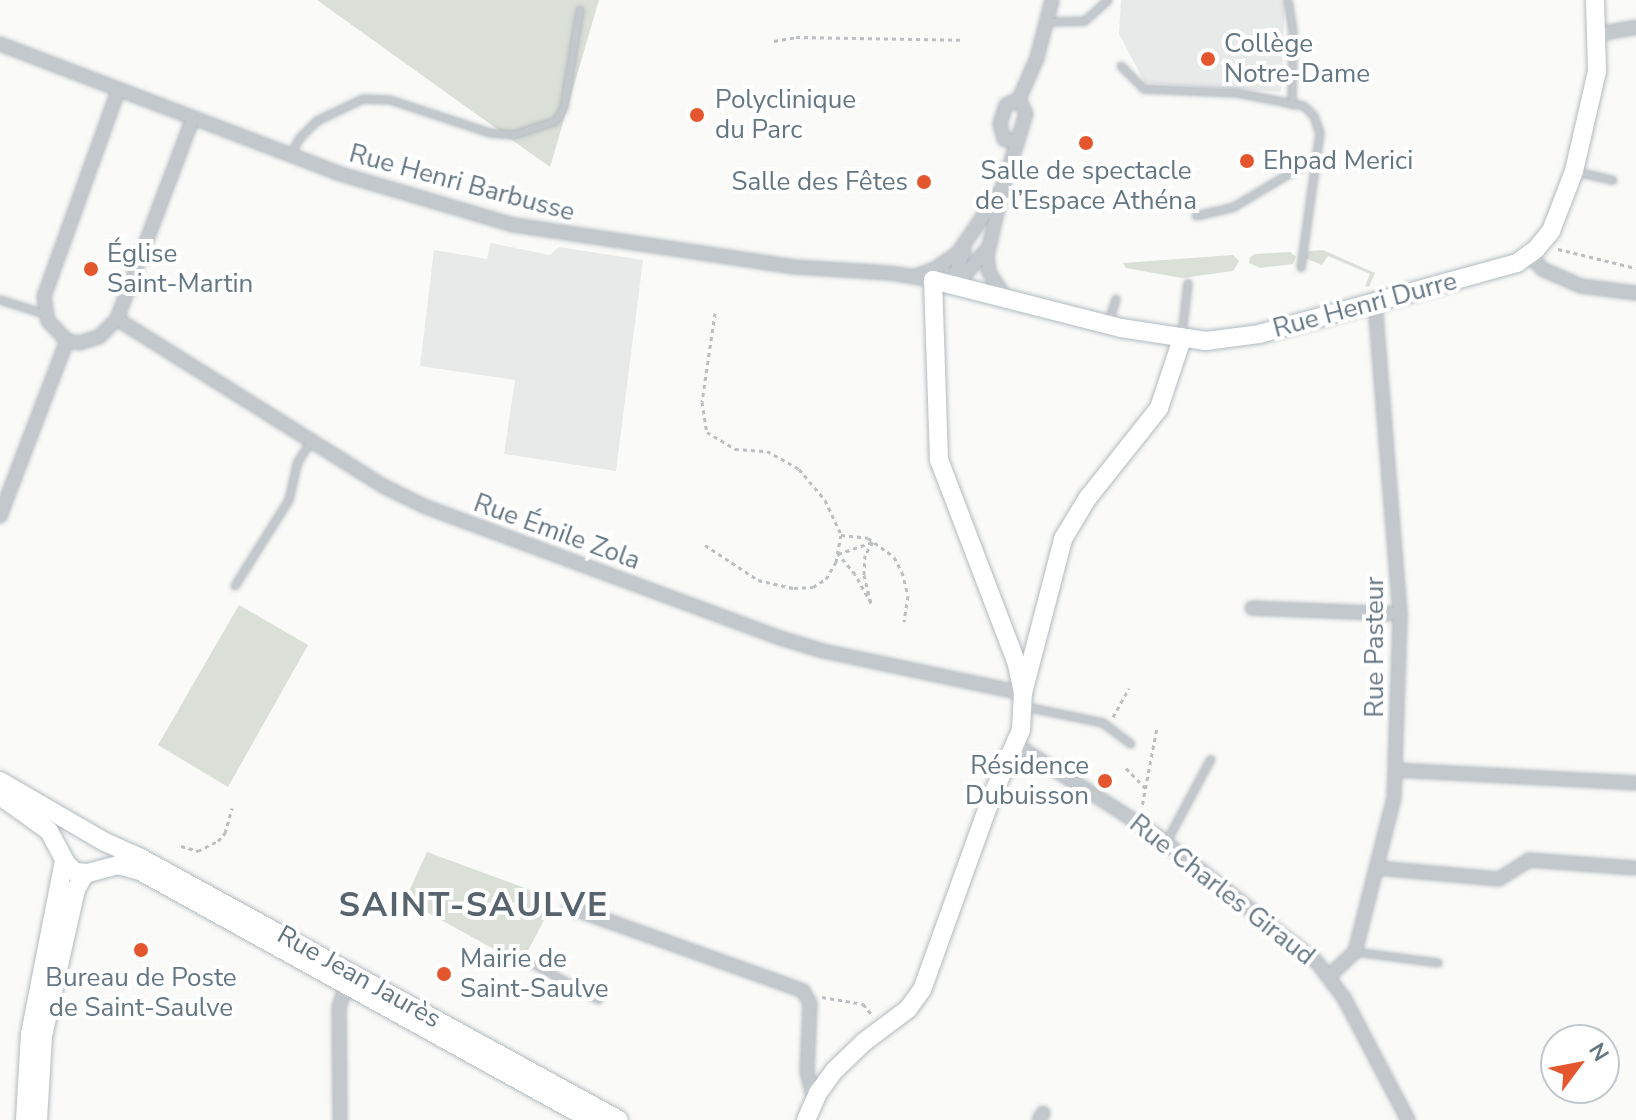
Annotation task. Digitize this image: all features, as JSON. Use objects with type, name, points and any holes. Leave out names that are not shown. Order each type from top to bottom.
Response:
[{"type":"street","points":[[1017,143],[1004,139],[1000,124],[1006,105],[1019,99],[1037,58],[1052,0]]},
{"type":"street","points":[[1595,0],[1598,34],[1595,82],[1574,171],[1560,214],[1536,250],[1542,269],[1581,286],[1636,293]]},
{"type":"street","points":[[1598,34],[1636,27]]},
{"type":"street","name":"Rue Henri Barbusse","points":[[0,44],[290,156],[407,195],[548,232],[795,267],[939,281]]},
{"type":"street","points":[[118,91],[47,289],[45,314],[52,328],[67,341],[85,342],[99,337],[117,319],[192,120]]},
{"type":"street","points":[[1005,297],[989,272],[988,248],[1003,186],[1026,114],[1019,99]]},
{"type":"street","points":[[939,281],[1003,186]]},
{"type":"street","points":[[971,237],[948,260],[939,281],[939,460],[1017,664],[1023,700]]},
{"type":"street","points":[[939,281],[988,248]]},
{"type":"street","name":"Rue Henri Durre","points":[[939,281],[1108,325],[1182,339],[1241,338],[1503,268],[1536,250]]},
{"type":"street","name":"Rue Pasteur","points":[[1355,952],[1393,806],[1396,770],[1400,614],[1375,302]]},
{"type":"street","name":"Rue Émile Zola","points":[[117,319],[394,493],[426,507],[751,628],[823,651],[1023,700]]},
{"type":"street","points":[[806,1120],[814,1101],[835,1070],[908,1009],[922,990],[991,798],[1015,744],[1063,539],[1087,499],[1159,408],[1182,339]]},
{"type":"street","points":[[0,516],[67,341]]},
{"type":"street","points":[[1252,608],[1400,614]]},
{"type":"street","name":"Rue Charles Giraud","points":[[1015,744],[1166,843],[1309,954],[1329,976],[1408,1120]]},
{"type":"street","points":[[1396,770],[1636,783]]},
{"type":"street","name":"Rue Jean Jaurès","points":[[0,781],[591,1120]]},
{"type":"street","points":[[0,796],[32,815],[52,834],[73,870],[92,871]]},
{"type":"street","points":[[25,1120],[31,1028],[64,856],[72,836],[92,835],[104,851],[76,889],[42,1043],[38,1120]]},
{"type":"street","points":[[1377,868],[1495,879],[1506,877],[1529,860],[1635,868]]},
{"type":"street","name":"Rue Jean Jaurès","points":[[92,871],[118,865],[140,871],[619,1120]]},
{"type":"street","points":[[569,907],[798,988],[807,995],[811,1008],[807,1071],[814,1101]]},
{"type":"street","points":[[1329,976],[1355,952]]},
{"type":"street","points":[[340,1120],[339,1007],[348,979]]},
{"type":"lane","points":[[1046,22],[1085,21],[1108,0]]},
{"type":"lane","points":[[1288,0],[1293,30],[1292,105]]},
{"type":"lane","points":[[290,156],[300,138],[317,121],[363,99],[390,100],[490,133],[514,135],[556,121],[564,107],[580,10]]},
{"type":"lane","points":[[1121,66],[1144,89],[1237,93],[1304,106],[1314,116],[1320,133],[1301,268]]},
{"type":"lane","points":[[1196,216],[1234,207],[1316,158]]},
{"type":"lane","points":[[1574,171],[1613,180]]},
{"type":"lane","points":[[1182,339],[1188,283]]},
{"type":"lane","points":[[1108,325],[1116,299]]},
{"type":"lane","points":[[0,300],[45,314]]},
{"type":"lane","points":[[235,586],[293,494],[298,462],[311,441]]},
{"type":"lane","points":[[1023,700],[1103,723],[1131,744]]},
{"type":"lane","points":[[1166,843],[1211,759]]},
{"type":"lane","points":[[1355,952],[1438,963]]},
{"type":"lane","points":[[499,957],[526,960],[599,1000]]},
{"type":"path","points":[[774,41],[796,37],[960,40]]},
{"type":"path","points":[[1536,250],[1636,268]]},
{"type":"path","points":[[705,545],[758,580],[794,588],[813,587],[826,579],[838,554],[841,535],[825,500],[799,469],[767,451],[735,449],[707,432],[702,402],[715,313]]},
{"type":"path","points":[[841,535],[873,542],[894,557],[902,572],[908,596],[904,622]]},
{"type":"path","points":[[838,554],[855,574],[871,603],[864,575],[865,555],[873,542]]},
{"type":"path","points":[[838,554],[873,542]]},
{"type":"path","points":[[1103,723],[1116,713],[1129,688]]},
{"type":"path","points":[[1139,824],[1157,727]]},
{"type":"path","points":[[1126,768],[1145,788]]},
{"type":"path","points":[[181,846],[198,851],[218,841],[225,833],[232,808]]},
{"type":"path","points":[[807,995],[863,1004],[883,1028]]},
{"type":"shaded area","points":[[317,0],[599,0],[550,167]]},
{"type":"shaded area","name":"Collège Notre-Dame","points":[[1121,0],[1285,0],[1281,92],[1145,83],[1119,34]]},
{"type":"shaded area","points":[[491,243],[550,255],[559,247],[643,260],[616,471],[504,454],[515,380],[420,366],[434,250],[487,259]]},
{"type":"shaded area","points":[[1323,250],[1375,273],[1369,287],[1365,286],[1370,274],[1328,256],[1322,265],[1305,258],[1308,251]]},
{"type":"shaded area","points":[[1290,252],[1296,257],[1293,264],[1260,268],[1249,263],[1250,257],[1255,254]]},
{"type":"shaded area","points":[[1233,255],[1239,261],[1233,271],[1182,278],[1126,268],[1123,263]]},
{"type":"shaded area","points":[[239,605],[308,645],[228,787],[158,745]]},
{"type":"shaded area","points":[[427,852],[555,899],[521,964],[405,900]]},
{"type":"place","name":"Collège Notre-Dame","points":[[1208,59]]},
{"type":"place","name":"Polyclinique du Parc","points":[[697,115]]},
{"type":"place","name":"Salle de spectacle de l’Espace Athéna","points":[[1086,143]]},
{"type":"place","name":"Ehpad Merici","points":[[1247,161]]},
{"type":"place","name":"Salle des Fêtes","points":[[924,182]]},
{"type":"place","name":"Église Saint-Martin","points":[[91,269]]},
{"type":"place","name":"Résidence Dubuisson","points":[[1105,781]]},
{"type":"place","name":"Bureau de Poste de Saint-Saulve","points":[[141,950]]},
{"type":"place","name":"Mairie de Saint-Saulve","points":[[444,974]]},
{"type":"district","name":"SAINT-SAULVE","points":[[474,906]]}]
